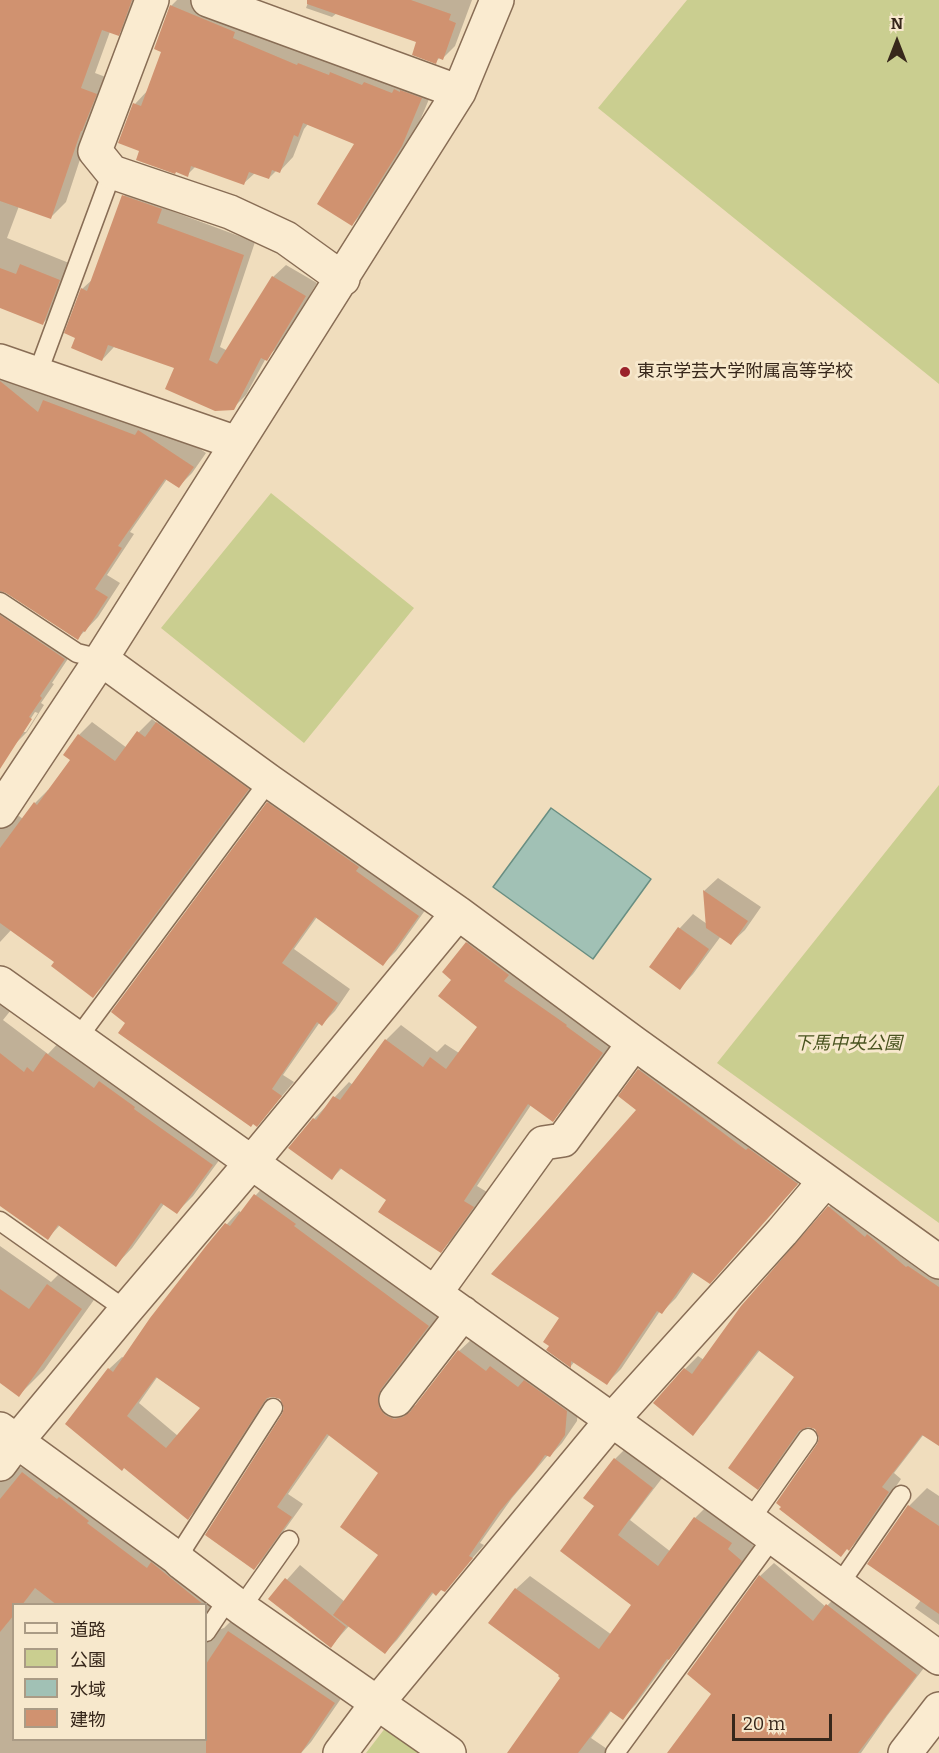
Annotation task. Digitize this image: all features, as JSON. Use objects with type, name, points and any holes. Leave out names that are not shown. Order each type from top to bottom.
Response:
[{"type":"street","points":[[152,0],[95,151],[112,172],[230,212],[286,238],[343,279]]},
{"type":"street","points":[[208,0],[459,92]]},
{"type":"street","points":[[0,810],[101,659],[459,92],[497,0]]},
{"type":"street","points":[[0,361],[237,443]]},
{"type":"street","points":[[101,659],[269,781],[458,913],[634,1043],[939,1262]]},
{"type":"street","points":[[449,1753],[234,1604],[177,1558],[6,1444],[126,1310],[252,1162],[458,913]]},
{"type":"street","points":[[0,983],[612,1420],[939,1658]]},
{"type":"street","points":[[435,1293],[543,1143],[563,1140],[634,1043]]},
{"type":"street","points":[[340,1753],[378,1702],[612,1420],[782,1232],[825,1180]]},
{"type":"street","points":[[396,1400],[463,1313]]},
{"type":"street","points":[[905,1753],[939,1709]]},
{"type":"lane","points":[[37,375],[112,172]]},
{"type":"lane","points":[[0,603],[77,653],[101,659]]},
{"type":"lane","points":[[77,1039],[269,781]]},
{"type":"lane","points":[[0,1221],[126,1310]]},
{"type":"lane","points":[[177,1558],[273,1408]]},
{"type":"lane","points":[[615,1753],[761,1528],[808,1438]]},
{"type":"lane","points":[[839,1585],[901,1495]]},
{"type":"lane","points":[[207,1631],[234,1604],[289,1540]]},
{"type":"green space","points":[[687,0],[939,0],[939,384],[598,108]]},
{"type":"green space","points":[[271,493],[414,608],[304,743],[161,628]]},
{"type":"green space","name":"下馬中央公園","points":[[939,785],[939,1223],[717,1063]]},
{"type":"green space","points":[[386,1727],[422,1753],[366,1753]]},
{"type":"water","points":[[551,808],[651,879],[593,959],[493,887]]},
{"type":"building","points":[[0,0],[132,0],[119,36],[102,30],[81,88],[97,94],[81,131],[51,219],[0,201]]},
{"type":"building","points":[[307,0],[411,0],[451,14],[449,20],[456,23],[443,60],[438,58],[436,64],[412,55],[416,42],[307,4]]},
{"type":"building","points":[[170,5],[235,32],[233,38],[297,65],[298,63],[329,75],[330,72],[362,85],[364,82],[392,93],[394,89],[400,92],[400,90],[422,98],[402,146],[352,226],[317,204],[354,144],[303,123],[298,137],[294,135],[280,173],[272,170],[269,179],[249,172],[244,185],[191,166],[188,177],[176,172],[175,174],[136,160],[139,151],[118,143],[133,103],[141,106],[161,52],[154,49]]},
{"type":"building","points":[[122,195],[162,209],[157,223],[244,255],[209,360],[217,364],[272,276],[306,296],[267,361],[261,358],[234,410],[215,411],[165,389],[174,368],[108,345],[102,361],[71,348],[75,338],[64,333],[81,288],[87,291]]},
{"type":"building","points":[[20,264],[60,280],[43,325],[0,308],[0,268],[16,274]]},
{"type":"building","points":[[0,381],[38,412],[43,400],[135,435],[138,430],[194,467],[179,488],[165,479],[118,546],[122,548],[95,589],[108,597],[78,640],[0,591]]},
{"type":"building","points":[[0,615],[65,659],[40,696],[42,698],[29,717],[32,719],[0,769]]},
{"type":"building","points":[[156,722],[249,789],[93,998],[51,966],[54,962],[0,923],[0,848],[34,802],[37,805],[70,760],[63,755],[78,734],[115,761],[137,731],[145,737]]},
{"type":"building","points":[[267,802],[359,867],[356,871],[419,916],[383,966],[315,917],[282,963],[338,1003],[322,1026],[317,1022],[272,1089],[282,1096],[257,1127],[253,1124],[251,1127],[118,1033],[125,1023],[111,1012]]},
{"type":"building","points":[[703,890],[748,921],[731,945],[706,928]]},
{"type":"building","points":[[678,927],[709,949],[680,990],[649,967]]},
{"type":"building","points":[[466,942],[509,975],[504,981],[603,1053],[553,1122],[528,1104],[464,1201],[474,1207],[441,1253],[378,1212],[386,1200],[340,1168],[332,1180],[288,1148],[313,1118],[316,1120],[333,1096],[340,1100],[385,1039],[423,1067],[430,1057],[446,1069],[477,1027],[438,996],[451,980],[442,972]]},
{"type":"building","points":[[0,1053],[24,1072],[27,1067],[33,1072],[46,1053],[94,1088],[99,1081],[213,1165],[177,1214],[161,1203],[116,1267],[58,1225],[48,1240],[0,1206]]},
{"type":"building","points":[[638,1069],[746,1150],[748,1148],[798,1184],[710,1284],[692,1272],[662,1314],[657,1311],[607,1385],[571,1361],[571,1368],[546,1350],[549,1346],[543,1342],[559,1318],[491,1274],[636,1110],[618,1096]]},
{"type":"building","points":[[254,1194],[429,1326],[381,1389],[378,1397],[379,1407],[385,1415],[394,1419],[410,1412],[458,1350],[486,1371],[490,1366],[518,1387],[524,1380],[567,1411],[565,1435],[550,1457],[545,1455],[499,1512],[469,1556],[473,1558],[445,1592],[441,1590],[436,1596],[432,1592],[385,1654],[333,1615],[378,1555],[340,1527],[378,1473],[327,1434],[277,1507],[292,1517],[254,1570],[205,1535],[282,1414],[284,1408],[280,1399],[267,1398],[188,1520],[124,1468],[122,1471],[65,1424],[108,1368],[113,1372],[150,1318],[225,1223],[230,1226]],"holes":[[[156,1377],[200,1408],[166,1448],[127,1416]]]},
{"type":"building","points":[[828,1206],[865,1237],[867,1234],[906,1267],[908,1266],[939,1287],[939,1446],[922,1435],[882,1487],[889,1492],[849,1551],[847,1549],[841,1557],[779,1509],[781,1507],[776,1503],[817,1444],[819,1438],[815,1429],[808,1427],[799,1431],[758,1490],[728,1468],[794,1377],[758,1350],[693,1436],[653,1403],[684,1368],[692,1374],[741,1306]]},
{"type":"building","points":[[47,1284],[82,1309],[19,1397],[0,1383],[0,1289],[29,1309]]},
{"type":"building","points":[[614,1458],[653,1488],[618,1535],[658,1566],[694,1517],[732,1543],[728,1549],[742,1561],[623,1720],[610,1711],[578,1753],[507,1753],[560,1678],[488,1623],[515,1588],[599,1649],[631,1605],[560,1551],[594,1506],[583,1498]]},
{"type":"building","points":[[22,1472],[57,1499],[59,1497],[89,1521],[87,1523],[147,1568],[151,1562],[202,1603],[54,1603],[35,1588],[24,1603],[12,1603],[12,1617],[0,1632],[0,1499]]},
{"type":"building","points":[[908,1505],[939,1526],[939,1614],[867,1564]]},
{"type":"building","points":[[759,1575],[813,1621],[826,1604],[917,1675],[858,1753],[667,1753],[711,1694],[687,1674]]},
{"type":"building","points":[[285,1578],[346,1627],[331,1648],[268,1599]]},
{"type":"building","points":[[228,1631],[335,1703],[301,1753],[206,1753],[207,1662]]},
{"type":"place","name":"東京学芸大学附属高等学校","points":[[625,372]]}]
